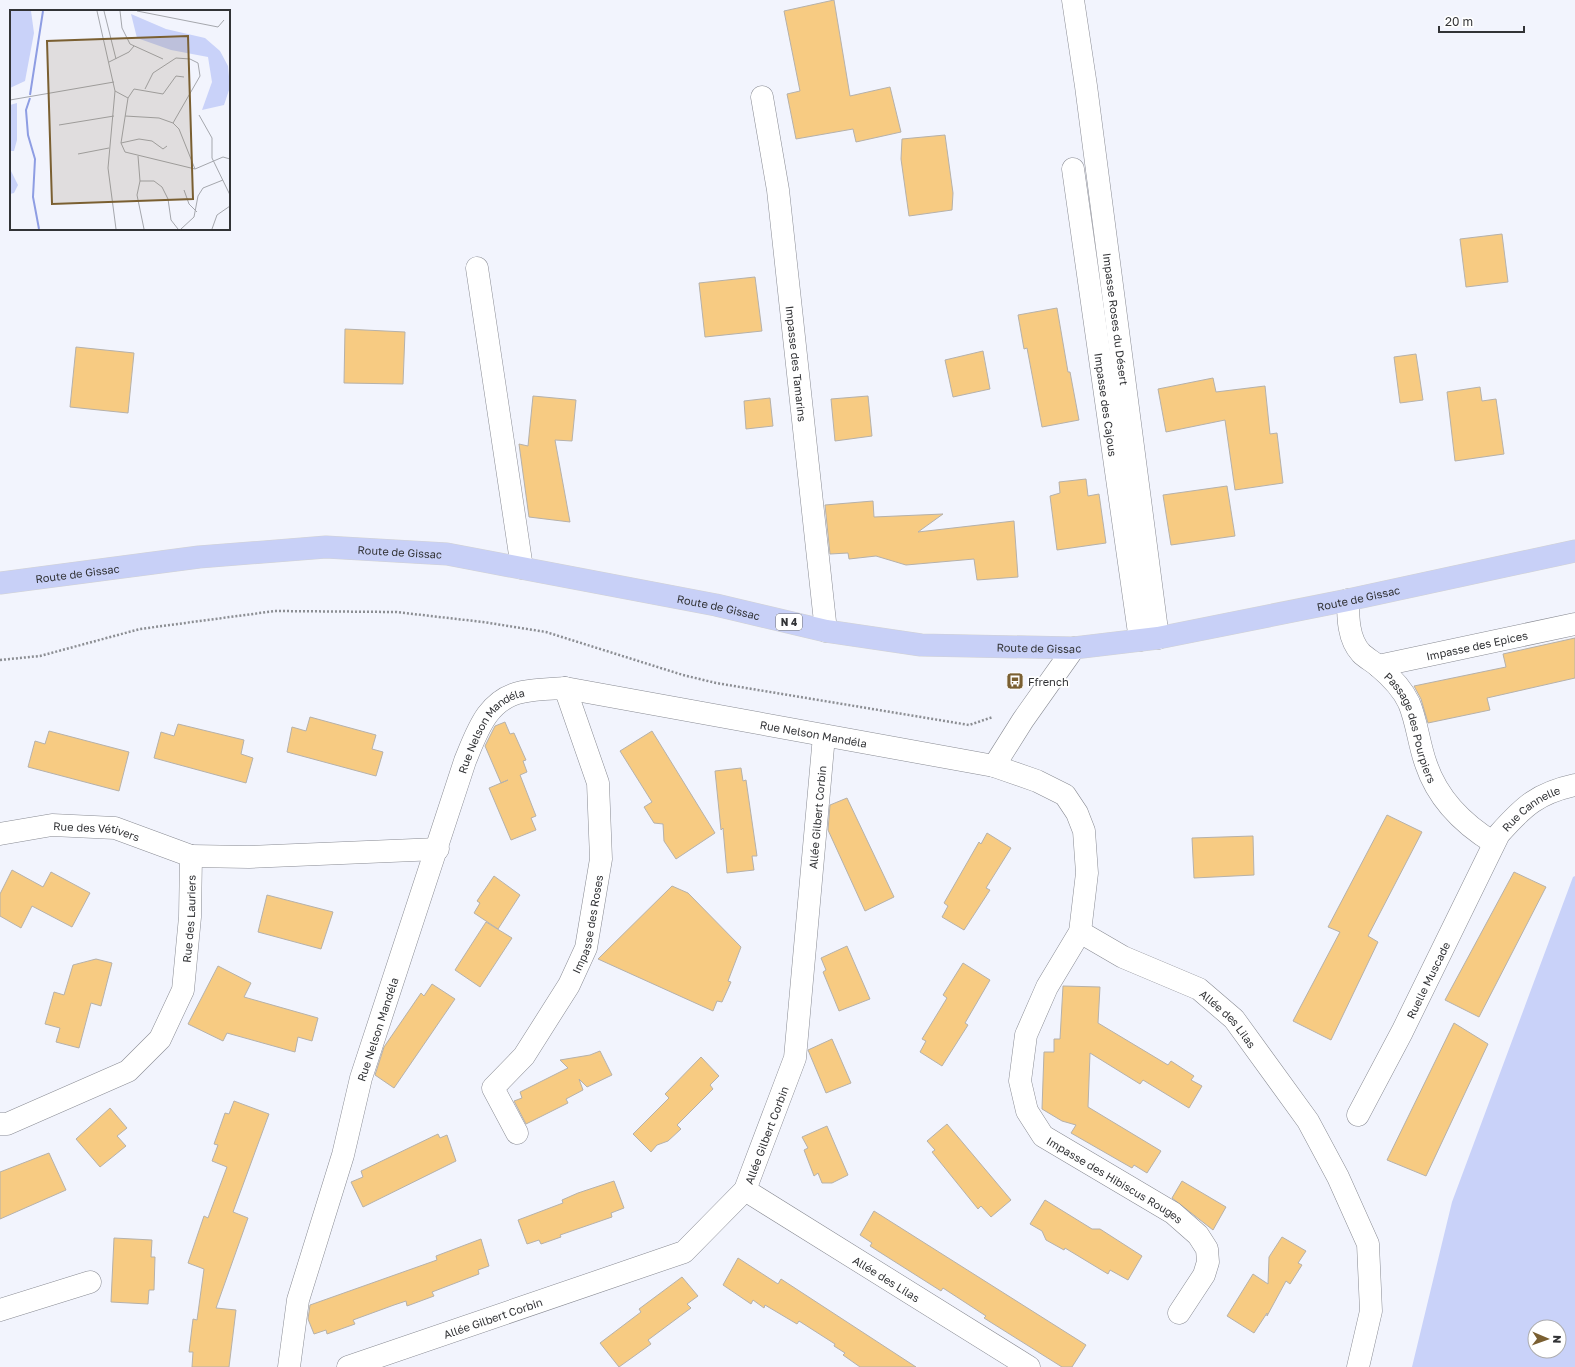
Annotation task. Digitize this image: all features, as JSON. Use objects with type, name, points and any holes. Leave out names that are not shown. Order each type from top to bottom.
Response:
[{"type":"main road","name":"Route de Gissac","points":[[0,583],[199,557],[326,547],[447,554],[716,605],[826,630],[921,645],[1074,648],[1149,639],[1348,600],[1575,551]]},
{"type":"street","name":"Impasse Roses du Désert","points":[[1073,0],[1086,86],[1149,639]]},
{"type":"street","name":"Impasse des Tamarins","points":[[762,97],[778,190],[826,630]]},
{"type":"street","name":"Impasse des Cajous","points":[[1073,169],[1149,639]]},
{"type":"street","points":[[477,268],[522,568]]},
{"type":"street","name":"Passage des Pourpiers","points":[[1348,600],[1349,626],[1355,642],[1360,652],[1396,682],[1409,703],[1426,766],[1439,791],[1454,813],[1471,828],[1494,843]]},
{"type":"street","name":"Impasse des Epices","points":[[1378,666],[1575,624]]},
{"type":"street","points":[[1074,648],[1023,720],[994,766],[1037,781],[1065,796],[1077,813],[1084,831],[1087,873],[1080,932]]},
{"type":"street","name":"Rue Nelson Mandéla","points":[[288,1367],[298,1300],[342,1155],[361,1078],[438,849],[465,761],[480,725],[496,703],[520,692],[565,688],[994,766]]},
{"type":"street","name":"Impasse des Roses","points":[[517,1133],[493,1088],[524,1056],[570,985],[586,948],[601,859],[598,783],[565,688]]},
{"type":"street","name":"Allée Gilbert Corbin","points":[[348,1367],[684,1252],[745,1190],[795,1058],[824,736]]},
{"type":"street","name":"Rue Cannelle","points":[[1494,843],[1499,834],[1521,809],[1553,790],[1575,785]]},
{"type":"street","name":"Rue des Vétivers","points":[[0,834],[52,825],[116,828],[191,856]]},
{"type":"street","name":"Ruelle Muscade","points":[[1358,1115],[1402,1032],[1494,843]]},
{"type":"street","points":[[191,856],[249,857],[438,849]]},
{"type":"street","name":"Rue des Lauriers","points":[[0,1124],[7,1124],[128,1071],[160,1039],[183,990],[190,917],[191,856]]},
{"type":"street","name":"Allée des Lilas","points":[[1080,932],[1123,957],[1199,989],[1234,1019],[1308,1121],[1338,1177],[1368,1244],[1371,1311],[1358,1367]]},
{"type":"street","name":"Impasse des Hibiscus Rouges","points":[[1080,932],[1047,987],[1026,1035],[1020,1081],[1027,1112],[1043,1136],[1173,1213],[1198,1235],[1207,1249],[1208,1262],[1204,1275],[1179,1313]]},
{"type":"street","name":"Allée des Lilas","points":[[745,1190],[1029,1367]]},
{"type":"street","points":[[0,1310],[90,1282]]},
{"type":"path","points":[[0,660],[40,656],[140,629],[275,611],[396,612],[483,622],[546,632],[683,675],[716,683],[969,725],[998,716],[1023,720]]},
{"type":"shaded area","points":[[1575,876],[1575,1367],[1412,1367],[1452,1202],[1573,877]]},
{"type":"building","points":[[834,0],[850,96],[890,87],[901,132],[856,142],[853,129],[796,139],[787,94],[800,91],[784,11]]},
{"type":"building","points":[[945,135],[953,193],[952,210],[909,216],[901,159],[902,139]]},
{"type":"building","points":[[1502,234],[1508,282],[1466,287],[1460,239]]},
{"type":"building","points":[[755,277],[762,331],[705,337],[699,283]]},
{"type":"building","points":[[1057,308],[1068,372],[1070,372],[1079,420],[1042,427],[1027,348],[1024,349],[1018,315]]},
{"type":"building","points":[[345,329],[405,332],[403,384],[344,383]]},
{"type":"building","points":[[76,347],[134,353],[128,413],[70,407]]},
{"type":"building","points":[[983,351],[990,389],[953,397],[945,360]]},
{"type":"building","points":[[1416,354],[1423,400],[1400,403],[1394,357]]},
{"type":"building","points":[[1213,378],[1216,392],[1265,386],[1270,434],[1277,433],[1283,483],[1235,490],[1225,420],[1166,432],[1158,389]]},
{"type":"building","points":[[1480,387],[1482,401],[1496,399],[1504,454],[1455,461],[1447,392]]},
{"type":"building","points":[[533,396],[576,400],[572,441],[555,440],[570,522],[529,517],[519,444],[528,446]]},
{"type":"building","points":[[868,396],[872,436],[835,441],[831,399]]},
{"type":"building","points":[[770,398],[773,426],[746,429],[744,401]]},
{"type":"building","points":[[1086,479],[1088,496],[1099,494],[1106,543],[1057,550],[1050,496],[1060,493],[1059,482]]},
{"type":"building","points":[[1227,486],[1235,536],[1171,545],[1163,495]]},
{"type":"building","points":[[873,501],[874,517],[943,514],[918,532],[1014,521],[1018,577],[977,580],[974,559],[906,565],[876,556],[849,559],[848,553],[830,554],[825,505]]},
{"type":"building","points":[[1575,638],[1575,678],[1487,698],[1490,710],[1428,723],[1421,699],[1414,686],[1506,667],[1503,654]]},
{"type":"building","points":[[310,717],[376,735],[372,749],[383,752],[376,776],[287,752],[292,727],[306,731]]},
{"type":"building","points":[[505,722],[510,734],[514,733],[526,760],[523,761],[527,772],[520,775],[536,816],[531,818],[536,830],[511,840],[489,788],[501,783],[485,746],[495,726]]},
{"type":"building","points":[[178,724],[244,740],[241,754],[253,758],[246,783],[154,758],[161,732],[174,736]]},
{"type":"building","points":[[49,731],[129,752],[119,791],[28,767],[35,741],[45,744]]},
{"type":"building","points":[[652,731],[715,833],[676,859],[664,841],[663,824],[654,823],[644,807],[652,802],[620,751]]},
{"type":"building","points":[[741,768],[743,781],[746,780],[757,856],[752,856],[754,870],[727,873],[723,828],[721,830],[715,771]]},
{"type":"building","points":[[847,798],[894,897],[865,911],[828,830],[830,805]]},
{"type":"building","points":[[1387,815],[1422,832],[1368,936],[1378,942],[1331,1040],[1293,1021],[1340,932],[1328,927]]},
{"type":"building","points":[[987,833],[1011,848],[986,888],[990,890],[964,930],[942,917],[948,906],[944,903],[979,842],[981,844]]},
{"type":"building","points":[[1253,836],[1254,875],[1194,878],[1192,838]]},
{"type":"building","points":[[12,870],[43,887],[51,872],[90,893],[72,927],[32,906],[21,928],[0,916],[0,894]]},
{"type":"building","points":[[1514,872],[1546,887],[1479,1017],[1445,1000]]},
{"type":"building","points":[[494,876],[520,895],[498,929],[474,913],[480,903],[477,901]]},
{"type":"building","points":[[672,886],[688,893],[741,947],[728,981],[731,982],[722,1002],[717,1001],[713,1011],[598,959]]},
{"type":"building","points":[[267,895],[333,912],[321,949],[258,932]]},
{"type":"building","points":[[486,922],[512,938],[480,987],[455,970]]},
{"type":"building","points":[[847,946],[870,999],[839,1011],[823,972],[826,970],[821,958]]},
{"type":"building","points":[[96,959],[112,963],[101,1006],[91,1003],[79,1048],[56,1042],[60,1028],[45,1024],[54,992],[64,995],[73,965]]},
{"type":"building","points":[[963,963],[990,980],[965,1023],[968,1025],[942,1066],[920,1052],[926,1041],[922,1039],[947,998],[943,995]]},
{"type":"building","points":[[218,966],[251,983],[244,997],[318,1018],[312,1041],[298,1037],[295,1052],[227,1033],[223,1041],[188,1024]]},
{"type":"building","points":[[432,984],[455,999],[394,1088],[375,1075],[384,1047],[421,993],[424,996]]},
{"type":"building","points":[[1063,986],[1100,987],[1098,1023],[1168,1065],[1171,1061],[1194,1076],[1191,1080],[1202,1086],[1189,1108],[1143,1080],[1140,1084],[1090,1053],[1088,1107],[1161,1151],[1147,1173],[1134,1165],[1132,1168],[1071,1133],[1076,1125],[1062,1121],[1042,1109],[1044,1052],[1054,1052],[1054,1039],[1060,1039]]},
{"type":"building","points":[[1454,1023],[1488,1044],[1426,1176],[1387,1160]]},
{"type":"building","points":[[832,1039],[851,1083],[826,1093],[808,1050]]},
{"type":"building","points":[[600,1051],[612,1075],[587,1087],[579,1079],[583,1090],[566,1099],[568,1103],[526,1124],[514,1101],[522,1098],[520,1092],[568,1068],[560,1060],[590,1055]]},
{"type":"building","points":[[701,1057],[719,1076],[710,1085],[713,1089],[677,1125],[681,1129],[668,1141],[657,1145],[651,1152],[633,1134],[669,1098],[665,1094]]},
{"type":"building","points":[[234,1101],[269,1114],[233,1212],[248,1218],[216,1308],[236,1310],[229,1367],[192,1367],[193,1352],[189,1352],[193,1319],[197,1320],[204,1269],[188,1263],[204,1216],[208,1218],[227,1167],[212,1161],[218,1145],[214,1144],[225,1113],[229,1114]]},
{"type":"building","points":[[110,1108],[127,1128],[117,1136],[126,1146],[100,1167],[76,1139]]},
{"type":"building","points":[[947,1124],[1011,1200],[991,1217],[981,1206],[978,1209],[932,1152],[935,1150],[927,1141]]},
{"type":"building","points":[[827,1126],[848,1175],[832,1183],[822,1183],[818,1173],[814,1176],[804,1150],[808,1148],[802,1137]]},
{"type":"building","points":[[438,1134],[440,1138],[447,1135],[456,1161],[363,1207],[351,1182],[363,1177],[361,1171]]},
{"type":"building","points":[[49,1153],[66,1190],[0,1219],[0,1172]]},
{"type":"building","points":[[614,1181],[624,1208],[611,1213],[612,1217],[560,1235],[561,1237],[541,1244],[539,1240],[527,1244],[518,1220],[563,1203],[562,1200],[578,1193]]},
{"type":"building","points":[[1182,1181],[1226,1207],[1213,1230],[1172,1198]]},
{"type":"building","points":[[1045,1200],[1092,1229],[1100,1229],[1142,1256],[1128,1280],[1110,1270],[1108,1274],[1065,1248],[1064,1250],[1046,1240],[1042,1231],[1030,1224]]},
{"type":"building","points":[[874,1211],[1086,1345],[1072,1367],[1062,1367],[984,1318],[986,1316],[943,1288],[941,1291],[870,1246],[872,1243],[860,1235]]},
{"type":"building","points":[[1282,1237],[1306,1251],[1298,1263],[1302,1265],[1290,1284],[1286,1281],[1267,1316],[1267,1313],[1254,1333],[1227,1316],[1253,1274],[1268,1284],[1269,1257]]},
{"type":"building","points":[[114,1238],[152,1240],[151,1257],[155,1257],[154,1290],[149,1290],[148,1304],[111,1302]]},
{"type":"building","points":[[481,1239],[489,1266],[478,1270],[479,1274],[432,1292],[434,1296],[407,1306],[406,1301],[353,1320],[355,1324],[327,1334],[326,1330],[314,1334],[308,1319],[310,1305],[437,1260],[436,1256]]},
{"type":"building","points":[[738,1258],[778,1284],[781,1279],[916,1367],[860,1367],[843,1355],[845,1353],[834,1346],[835,1344],[799,1321],[797,1324],[765,1305],[764,1308],[753,1300],[751,1304],[723,1285]]},
{"type":"building","points":[[682,1277],[698,1296],[687,1304],[691,1308],[648,1340],[651,1344],[619,1367],[600,1343],[641,1312],[639,1309]]},
{"type":"place","name":"Ffrench","points":[[1015,681]]}]
